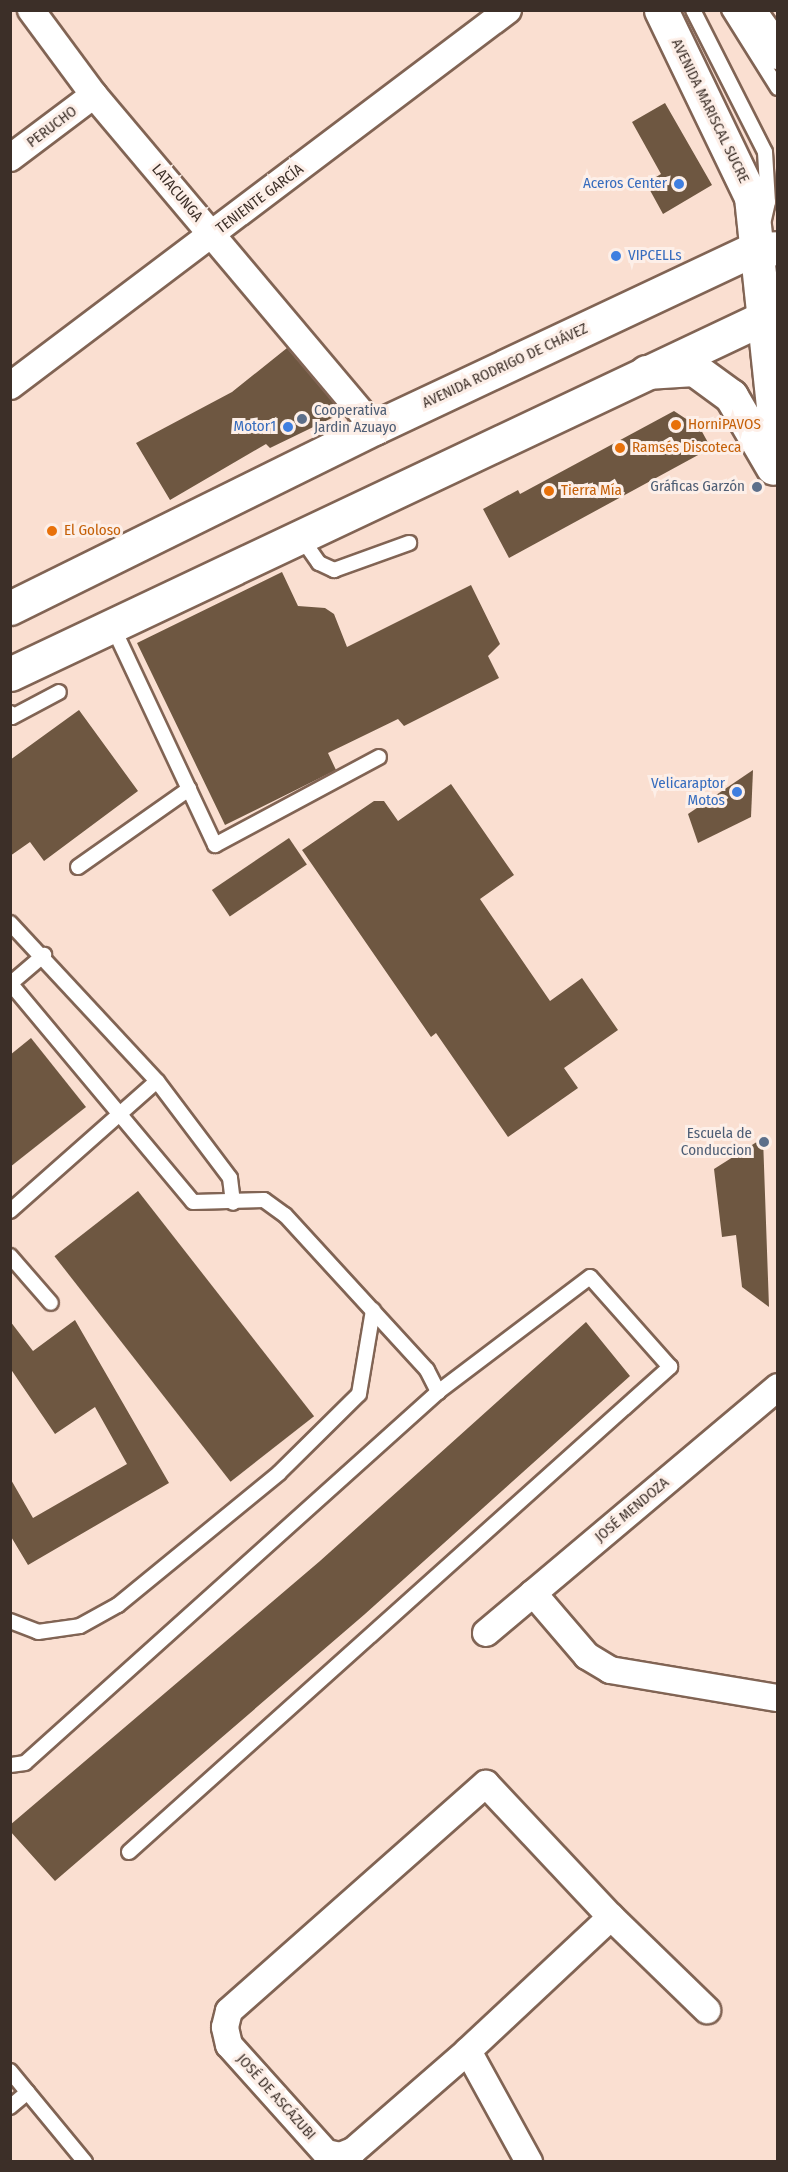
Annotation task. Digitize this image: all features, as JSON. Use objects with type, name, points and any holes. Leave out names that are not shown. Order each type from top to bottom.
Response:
[{"type":"main road","name":"AVENIDA MARISCAL SUCRE","points":[[661,10],[751,197],[766,248],[772,315],[777,456]]},
{"type":"main road","points":[[748,10],[777,52]]},
{"type":"main road","name":"AVENIDA RODRIGO DE CHÁVEZ","points":[[10,608],[374,428],[766,248]]},
{"type":"main road","points":[[10,674],[645,372],[772,315]]},
{"type":"main road","points":[[645,372],[694,369],[730,396],[760,440],[777,477]]},
{"type":"street","name":"LATACUNGA","points":[[31,10],[94,95],[374,428]]},
{"type":"street","name":"TENIENTE GARCÍA","points":[[10,386],[213,235],[508,10]]},
{"type":"street","name":"PERUCHO","points":[[10,158],[94,95]]},
{"type":"street","name":"JOSÉ MENDOZA","points":[[486,1633],[777,1387]]},
{"type":"street","points":[[532,1593],[587,1656],[610,1670],[777,1698]]},
{"type":"street","name":"JOSÉ DE ASCÁZUBI","points":[[610,1917],[468,2051],[353,2151],[340,2156],[326,2153],[318,2145],[230,2045],[225,2027],[229,2011],[486,1784],[610,1917],[707,2010]]},
{"type":"street","points":[[468,2051],[529,2162]]},
{"type":"lane","points":[[693,10],[765,152],[768,202],[766,248]]},
{"type":"lane","points":[[729,10],[777,88]]},
{"type":"lane","points":[[300,536],[319,563],[334,570],[409,543]]},
{"type":"lane","points":[[112,625],[215,845],[379,757]]},
{"type":"lane","points":[[10,713],[12,717],[59,692]]},
{"type":"lane","points":[[78,867],[189,789]]},
{"type":"lane","points":[[10,923],[44,955],[157,1081],[230,1178],[233,1203]]},
{"type":"lane","points":[[44,955],[11,984],[193,1202],[233,1203],[264,1200],[285,1215],[427,1370],[438,1392]]},
{"type":"lane","points":[[10,1211],[157,1081]]},
{"type":"lane","points":[[10,1256],[51,1303]]},
{"type":"lane","points":[[10,1765],[25,1763],[438,1392],[590,1277],[670,1366],[129,1852]]},
{"type":"lane","points":[[10,1621],[38,1632],[80,1626],[118,1605],[279,1473],[359,1394],[373,1311]]},
{"type":"lane","points":[[10,2071],[85,2162]]},
{"type":"lane","points":[[10,2106],[28,2092]]},
{"type":"building","points":[[665,103],[712,185],[663,214],[646,183],[661,174],[632,122]]},
{"type":"building","points":[[287,348],[338,408],[336,416],[270,448],[266,444],[170,500],[136,443],[232,392]]},
{"type":"building","points":[[674,411],[700,428],[711,448],[509,558],[483,509],[518,490],[520,494]]},
{"type":"building","points":[[282,572],[298,606],[325,608],[334,614],[347,647],[471,585],[500,644],[488,656],[499,678],[404,726],[398,719],[328,753],[336,770],[225,825],[137,643]]},
{"type":"building","points":[[79,710],[138,791],[44,861],[30,842],[10,856],[10,760]]},
{"type":"building","name":"Velicaraptor Motos","points":[[753,770],[751,817],[698,843],[688,814]]},
{"type":"building","points":[[451,784],[514,875],[480,899],[550,1001],[582,978],[618,1030],[564,1068],[578,1088],[508,1137],[436,1033],[431,1037],[302,850],[374,801],[384,801],[398,821]]},
{"type":"building","points":[[289,838],[307,865],[230,917],[212,890]]},
{"type":"building","points":[[31,1038],[86,1107],[10,1167],[10,1055]]},
{"type":"building","points":[[763,1138],[769,1307],[742,1287],[736,1235],[722,1237],[714,1169]]},
{"type":"building","points":[[138,1191],[314,1416],[231,1482],[54,1256]]},
{"type":"building","points":[[75,1320],[169,1483],[28,1565],[10,1535],[10,1478],[33,1518],[127,1464],[95,1407],[55,1434],[10,1368],[10,1321],[33,1351]]},
{"type":"building","points":[[586,1322],[630,1376],[365,1614],[55,1881],[10,1831],[10,1825],[320,1561]]},
{"type":"place","name":"Aceros Center","points":[[679,184]]},
{"type":"place","name":"VIPCELLs","points":[[616,256]]},
{"type":"place","name":"Cooperativa Jardin Azuayo","points":[[302,419]]},
{"type":"place","name":"HorniPAVOS","points":[[676,425]]},
{"type":"place","name":"Motor1","points":[[288,427]]},
{"type":"place","name":"Ramsés Discoteca","points":[[620,448]]},
{"type":"place","name":"Gráficas Garzón","points":[[757,487]]},
{"type":"place","name":"Tierra Mía","points":[[549,491]]},
{"type":"place","name":"El Goloso","points":[[52,531]]},
{"type":"place","name":"Velicaraptor Motos","points":[[737,792]]},
{"type":"place","name":"Escuela de Conduccion","points":[[764,1142]]}]
